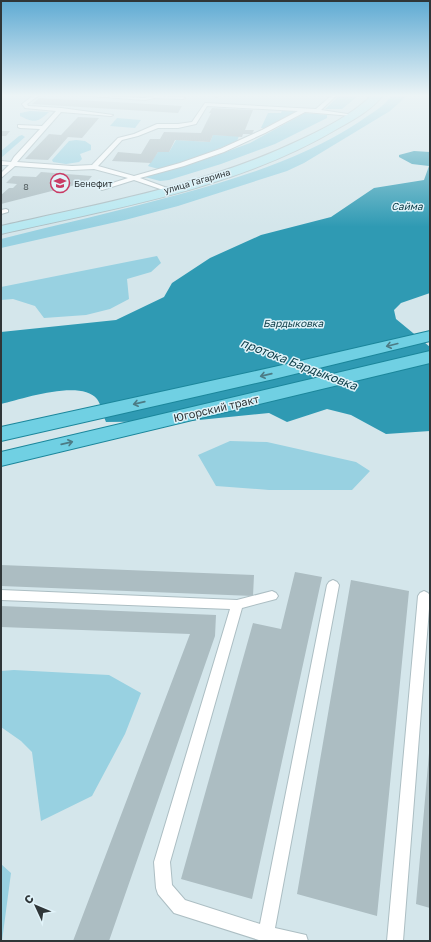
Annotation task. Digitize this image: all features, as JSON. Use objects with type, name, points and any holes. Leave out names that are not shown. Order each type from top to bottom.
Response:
[{"type":"main road","name":"улица Гагарина","points":[[1,230],[168,190],[262,161],[310,139]]},
{"type":"main road","name":"Югорский тракт","points":[[1,434],[274,373],[430,336]]},
{"type":"main road","name":"Югорский тракт","points":[[1,459],[430,357]]},
{"type":"lane","points":[[1,176],[34,139]]},
{"type":"lane","points":[[94,167],[120,139]]},
{"type":"lane","points":[[102,188],[132,178],[161,171],[217,152],[247,139]]},
{"type":"lane","points":[[1,163],[72,168],[94,167],[168,190]]},
{"type":"lane","points":[[266,934],[333,585]]},
{"type":"lane","points":[[1,595],[237,605],[272,596]]},
{"type":"lane","points":[[395,941],[424,596]]},
{"type":"lane","points":[[237,605],[162,862],[164,888],[180,907],[266,934],[300,941]]},
{"type":"shaded area","points":[[15,139],[23,139],[1,158],[1,151]]},
{"type":"shaded area","points":[[211,139],[238,139],[237,141],[193,159],[158,169],[148,166],[158,152],[169,152],[176,140],[210,142]]},
{"type":"shaded area","points":[[257,139],[285,139],[221,164],[169,180],[160,181],[145,177],[212,157]]},
{"type":"shaded area","points":[[330,139],[344,139],[304,163],[287,171],[178,206],[125,220],[1,248],[1,239],[177,195],[271,166]]},
{"type":"shaded area","points":[[69,141],[85,141],[91,145],[91,150],[80,154],[82,159],[79,162],[66,164],[53,162],[52,160]]},
{"type":"shaded area","points":[[157,256],[161,263],[151,272],[127,279],[129,299],[110,309],[86,315],[44,318],[35,306],[13,299],[1,300],[1,287]]},
{"type":"shaded area","points":[[230,441],[267,442],[356,462],[370,471],[352,490],[269,490],[216,486],[198,455]]},
{"type":"shaded area","points":[[14,670],[109,675],[141,693],[125,734],[92,796],[41,821],[32,752],[21,741],[1,727],[1,671]]},
{"type":"shaded area","points":[[1,864],[11,873],[2,941],[1,941]]},
{"type":"water","name":"Бардыковка","points":[[414,151],[430,152],[430,293],[401,303],[394,310],[396,319],[430,347],[430,431],[386,434],[351,415],[327,409],[287,422],[269,413],[189,421],[106,422],[97,399],[89,393],[65,390],[36,395],[1,404],[1,332],[116,320],[164,297],[172,283],[210,258],[261,235],[331,217],[374,188],[424,180],[429,166],[412,164],[399,157],[399,155]]},
{"type":"building","points":[[44,139],[66,139],[48,160],[25,159]]},
{"type":"building","points":[[150,139],[211,139],[210,142],[175,140],[169,152],[158,152],[151,163],[112,161],[118,152],[141,154]]},
{"type":"building","points":[[41,172],[92,176],[87,182],[1,204],[1,195],[9,188],[13,188],[17,184],[6,183],[13,176],[36,177]]},
{"type":"building","points":[[1,565],[254,575],[253,596],[1,586]]},
{"type":"building","points":[[295,572],[322,577],[252,899],[181,879],[253,623],[281,629]]},
{"type":"building","points":[[351,580],[409,591],[377,916],[297,894]]},
{"type":"building","points":[[1,606],[216,615],[215,636],[109,941],[73,941],[190,634],[1,627]]},
{"type":"building","points":[[430,753],[430,908],[416,904]]},
{"type":"place","name":"Бенефит","points":[[60,183]]},
{"type":"water label","name":"Сайма","points":[[407,206]]},
{"type":"water label","name":"протока Бардыковка","points":[[299,364]]}]
